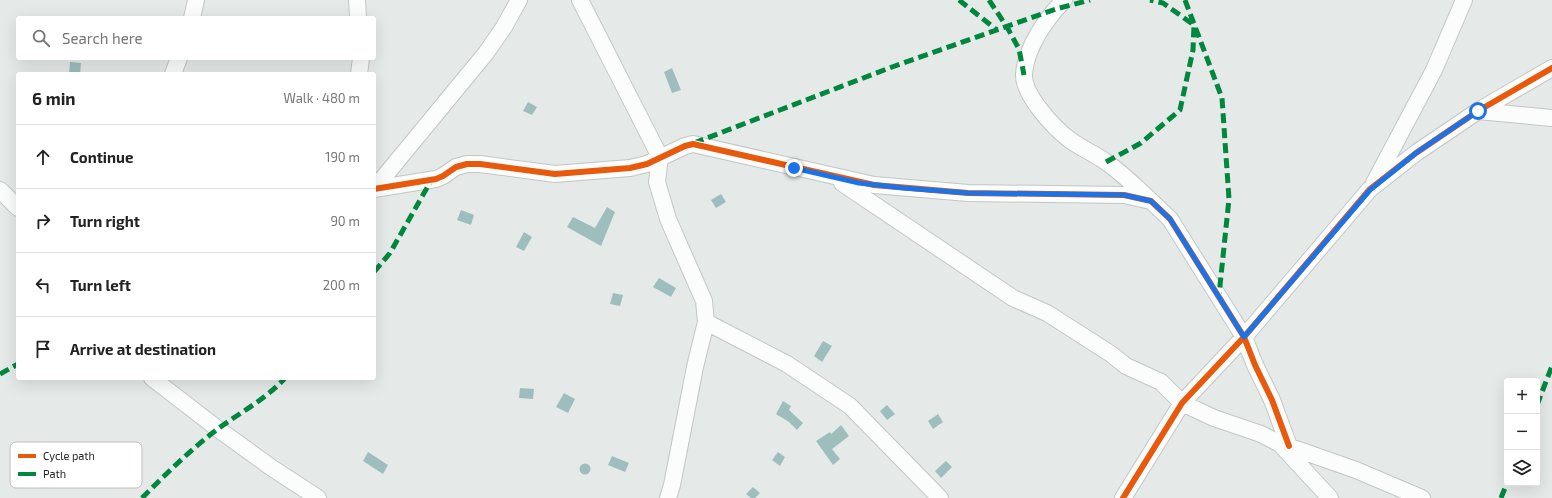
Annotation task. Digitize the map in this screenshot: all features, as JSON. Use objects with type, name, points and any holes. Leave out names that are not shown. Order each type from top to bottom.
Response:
[{"type":"street","points":[[192,16],[196,0]]},
{"type":"street","points":[[357,0],[358,16]]},
{"type":"street","points":[[376,187],[486,52],[504,27],[519,0]]},
{"type":"street","points":[[580,0],[660,157],[657,182],[668,219],[704,302],[706,322],[695,367],[672,485],[668,498]]},
{"type":"street","points":[[1064,0],[1056,8],[1042,29],[1029,53],[1024,75],[1027,87],[1043,113],[1061,132],[1071,141],[1115,169],[1170,219],[1244,337],[1255,365],[1272,400],[1285,445],[1330,498]]},
{"type":"street","points":[[1370,190],[1434,70],[1464,0]]},
{"type":"street","points":[[174,72],[178,60]]},
{"type":"street","points":[[359,72],[361,60]]},
{"type":"street","points":[[1123,498],[1182,403],[1244,337],[1370,190],[1416,153],[1478,111],[1552,68]]},
{"type":"street","points":[[1478,111],[1552,118]]},
{"type":"street","points":[[376,189],[436,179],[456,167],[467,164],[480,164],[555,174],[630,168],[647,164],[660,157],[693,144],[874,185],[968,193],[1124,195],[1151,201]]},
{"type":"street","points":[[832,176],[1013,298],[1047,313],[1111,354],[1126,366],[1161,382],[1182,403],[1214,418],[1356,470],[1422,498]]},
{"type":"street","points":[[0,190],[12,203]]},
{"type":"street","points":[[706,322],[787,364],[850,406],[940,498]]},
{"type":"street","points":[[155,380],[272,468],[318,498]]},
{"type":"building","points":[[70,62],[81,63],[80,72],[69,72]]},
{"type":"building","points":[[672,68],[681,90],[672,93],[664,72]]},
{"type":"building","points":[[528,102],[537,107],[532,115],[523,111]]},
{"type":"building","points":[[721,194],[726,202],[716,208],[711,200]]},
{"type":"building","points":[[607,207],[615,212],[601,246],[567,227],[573,217],[595,228]]},
{"type":"building","points":[[461,210],[474,215],[471,225],[457,220]]},
{"type":"building","points":[[524,232],[532,237],[524,251],[516,247]]},
{"type":"building","points":[[659,278],[676,288],[671,297],[653,287]]},
{"type":"building","points":[[613,293],[623,295],[620,306],[610,304]]},
{"type":"building","points":[[823,341],[832,346],[822,362],[814,356]]},
{"type":"building","points":[[520,388],[534,389],[533,399],[519,398]]},
{"type":"building","points":[[564,393],[575,399],[568,413],[556,407]]},
{"type":"building","points":[[783,401],[791,406],[789,410],[803,423],[797,430],[789,422],[776,414]]},
{"type":"building","points":[[887,405],[895,414],[887,420],[880,411]]},
{"type":"building","points":[[938,414],[943,422],[933,429],[928,421]]},
{"type":"building","points":[[841,425],[849,436],[832,449],[840,459],[833,465],[816,441],[830,432],[831,434]]},
{"type":"building","points":[[368,452],[388,465],[383,474],[363,461]]},
{"type":"building","points":[[778,452],[785,457],[780,466],[772,460]]},
{"type":"building","points":[[612,456],[629,463],[625,472],[608,465]]},
{"type":"building","points":[[946,461],[952,467],[941,478],[935,471]]},
{"type":"building","points":[[585,463],[589,465],[591,469],[589,473],[585,475],[581,473],[579,469],[581,465]]},
{"type":"building","points":[[753,487],[760,493],[755,498],[751,498],[746,494]]},
{"type":"marked path","points":[[959,0],[997,30]]},
{"type":"marked path","points":[[989,0],[1007,27],[1019,49],[1024,75]]},
{"type":"marked path","points":[[694,143],[892,67],[1056,9],[1090,0]]},
{"type":"marked path","points":[[1106,162],[1141,143],[1180,110],[1193,50],[1194,25],[1163,3],[1150,0]]},
{"type":"marked path","points":[[1185,0],[1222,98],[1229,199],[1219,295]]},
{"type":"marked path","points":[[376,270],[390,253],[432,179]]},
{"type":"marked path","points":[[0,374],[16,365]]},
{"type":"marked path","points":[[1540,397],[1552,366]]},
{"type":"marked path","points":[[142,498],[199,444],[219,428],[262,399],[283,380]]},
{"type":"marked path","points":[[1501,498],[1506,486]]},
{"type":"cycle path","points":[[1123,498],[1182,403],[1244,337],[1370,189],[1416,153],[1478,111],[1552,68]]},
{"type":"cycle path","points":[[376,189],[436,179],[456,167],[467,164],[480,164],[555,174],[630,168],[647,164],[685,146],[693,144],[874,185],[968,193],[1124,195],[1151,201],[1170,219],[1244,337],[1255,365],[1272,400],[1289,446]]},
{"type":"route","points":[[794,168],[859,183],[934,191],[968,193],[1124,195],[1151,201],[1170,219],[1244,337],[1370,190],[1416,153],[1478,111]]}]
